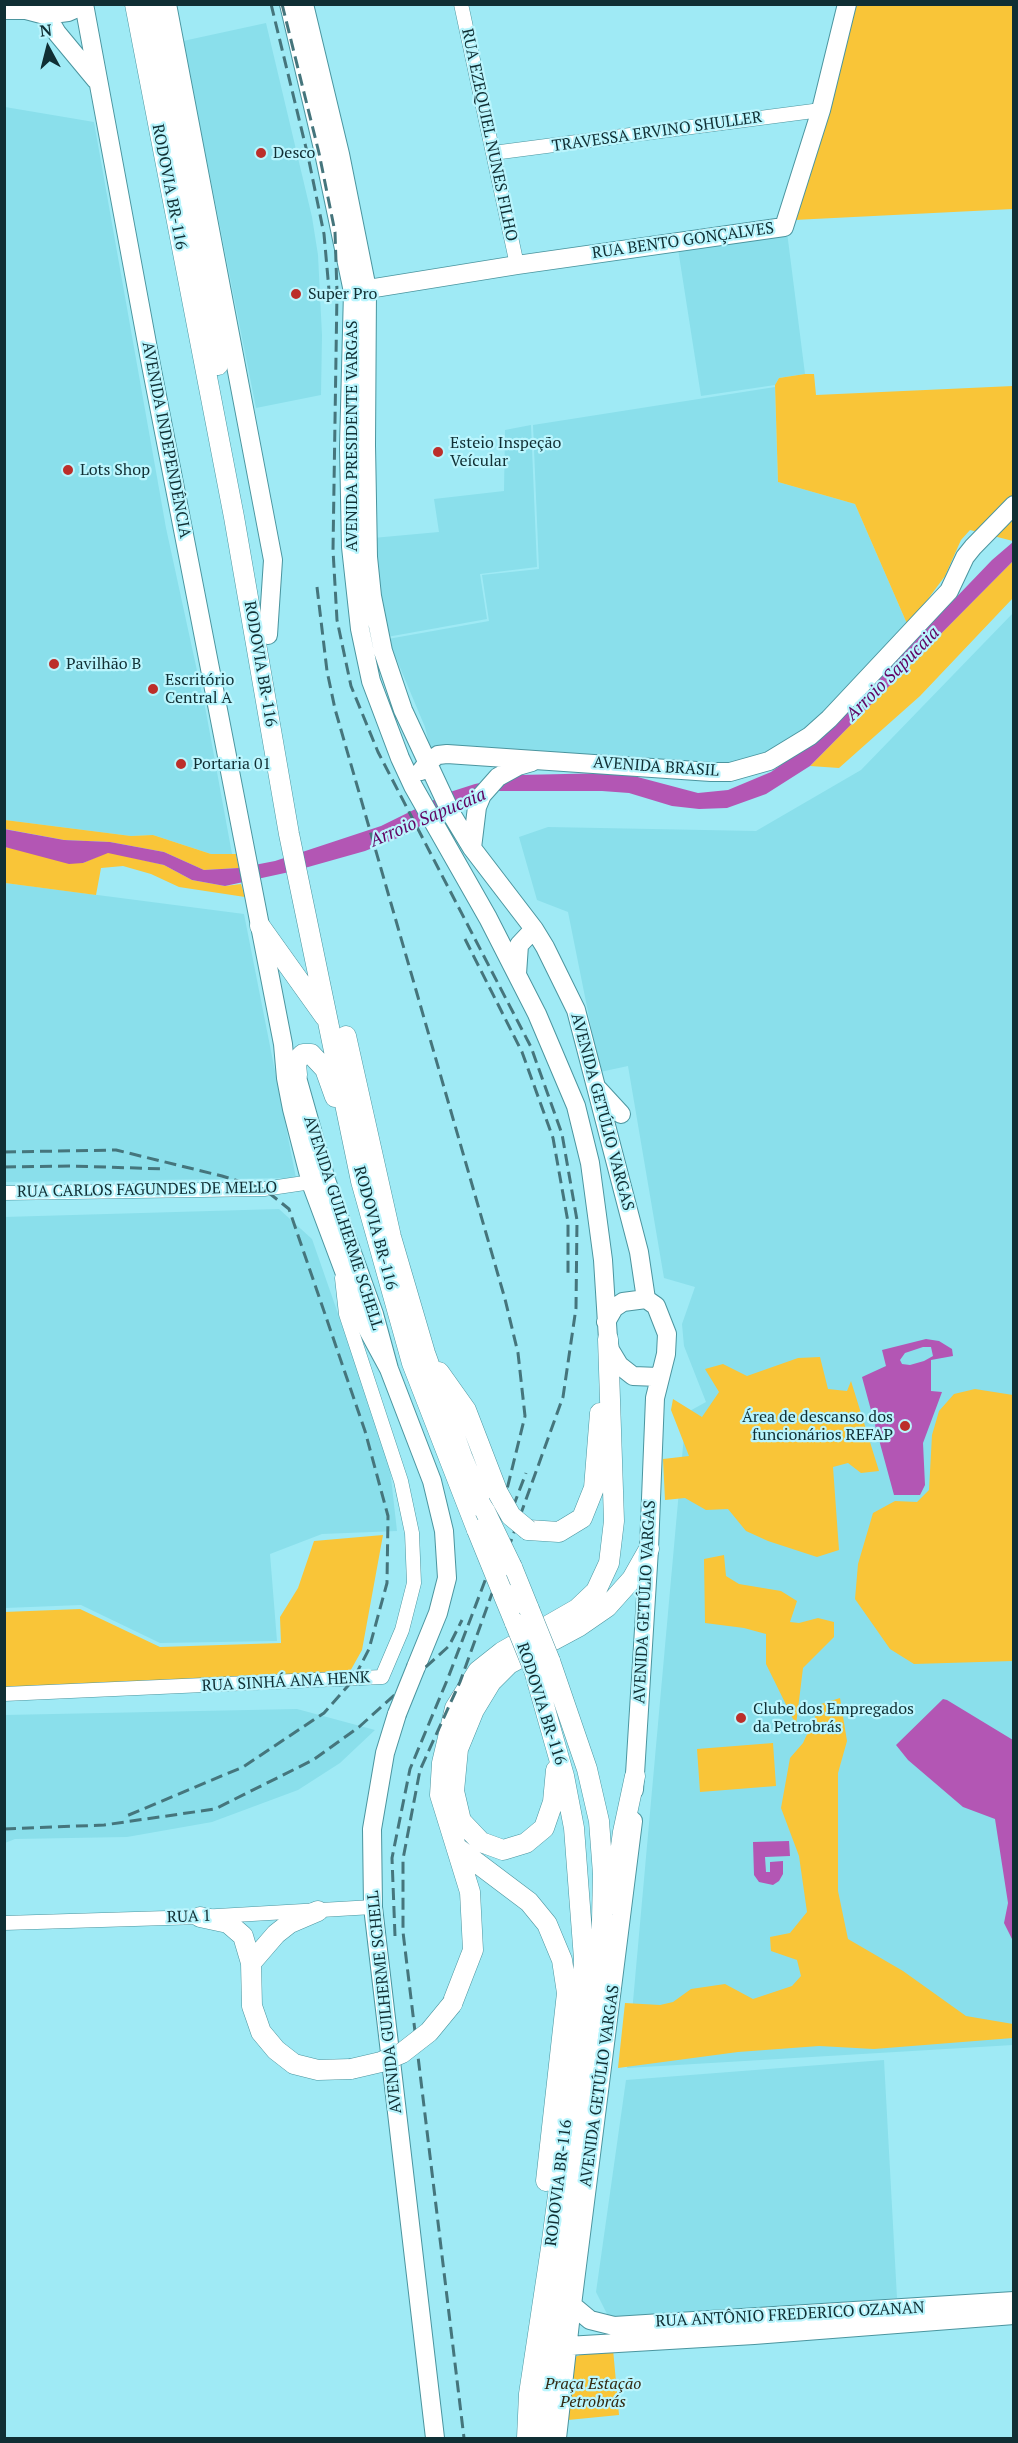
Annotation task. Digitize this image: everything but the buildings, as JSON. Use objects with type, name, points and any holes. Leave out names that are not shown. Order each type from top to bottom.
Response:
[{"type":"highway","name":"RODOVIA BR-116","points":[[135,4],[306,887],[354,1149],[376,1237],[412,1363],[515,1623],[570,1714],[587,1769],[599,1821],[603,1874],[601,1966],[585,2105],[551,2350],[544,2439]]},
{"type":"highway","name":"RODOVIA BR-116","points":[[150,4],[268,635],[288,767],[295,832]]},
{"type":"highway","name":"RODOVIA BR-116","points":[[306,887],[391,1238],[425,1353],[463,1459],[530,1609],[542,1666],[548,1720],[564,1776],[574,1828],[584,1959],[579,2033],[529,2394],[527,2439]]},
{"type":"highway","points":[[260,926],[330,1024]]},
{"type":"highway","points":[[297,1075],[296,1064],[303,1054],[311,1054],[325,1069],[354,1149]]},
{"type":"highway","points":[[425,1353],[466,1410],[498,1493],[511,1516],[528,1530],[559,1532],[582,1518],[594,1488],[607,1330]]},
{"type":"highway","points":[[200,1917],[228,1923],[243,1936],[251,1963],[252,2006],[261,2032],[276,2050],[294,2064],[318,2070],[351,2069],[381,2062],[402,2053],[429,2032],[452,2004],[473,1950],[470,1892],[440,1795],[442,1763],[455,1708],[478,1671],[502,1652],[577,1609],[596,1591],[609,1563],[614,1521],[607,1330]]},
{"type":"highway","points":[[548,1720],[556,1768],[553,1802],[544,1828],[526,1843],[503,1850],[481,1842],[461,1821],[454,1791],[458,1749],[474,1710],[491,1682],[509,1664],[578,1627],[607,1607],[632,1579],[649,1549]]},
{"type":"highway","points":[[601,1966],[635,1776]]},
{"type":"highway","points":[[456,1846],[529,1902],[547,1924],[562,1960],[567,1993],[525,2348],[529,2394]]},
{"type":"highway","points":[[251,1963],[283,1929],[318,1911]]},
{"type":"highway","points":[[570,2205],[580,2241]]},
{"type":"main road","name":"RODOVIA BR-116","points":[[167,4],[273,560],[268,635]]},
{"type":"main road","name":"AVENIDA PRESIDENTE VARGAS","points":[[289,4],[307,48]]},
{"type":"main road","name":"AVENIDA PRESIDENTE VARGAS","points":[[304,4],[307,48],[360,290],[358,455],[351,547],[374,652],[452,815]]},
{"type":"main road","name":"RUA BENTO GONÇALVES","points":[[360,290],[784,227],[821,110],[847,4]]},
{"type":"main road","points":[[4,10],[69,12],[84,5]]},
{"type":"main road","name":"AVENIDA INDEPENDÊNCIA","points":[[84,5],[251,875]]},
{"type":"main road","points":[[43,10],[98,83]]},
{"type":"main road","name":"AVENIDA BRASIL","points":[[431,770],[438,756],[447,754],[730,772],[769,761],[789,751],[829,719],[949,591],[965,557],[1014,505]]},
{"type":"main road","name":"AVENIDA PRESIDENTE VARGAS","points":[[374,652],[371,681],[400,758],[434,824]]},
{"type":"main road","name":"AVENIDA BRASIL","points":[[472,848],[477,807],[482,795],[490,785],[498,777],[518,766],[543,760]]},
{"type":"main road","points":[[414,787],[431,770]]},
{"type":"main road","name":"AVENIDA GETÚLIO VARGAS","points":[[452,815],[472,848],[534,929],[576,1010],[639,1252],[646,1299],[656,1306],[667,1334],[666,1354],[655,1398],[633,1833],[580,2241],[557,2439]]},
{"type":"main road","name":"AVENIDA GETÚLIO VARGAS","points":[[434,824],[488,918],[537,1014],[576,1106],[590,1163],[603,1260],[607,1330]]},
{"type":"main road","name":"AVENIDA GUILHERME SCHELL","points":[[251,875],[284,1044],[286,1078],[318,1181],[346,1253],[362,1318],[389,1369],[432,1481],[444,1531],[447,1578],[438,1613],[397,1714],[385,1753],[372,1829],[373,1907],[435,2439]]},
{"type":"main road","points":[[517,976],[519,945],[534,929]]},
{"type":"main road","name":"AVENIDA GUILHERME SCHELL","points":[[284,1044],[297,1075],[318,1181]]},
{"type":"main road","points":[[595,1086],[621,1114]]},
{"type":"main road","points":[[646,1299],[623,1302],[614,1308],[607,1330],[610,1350],[619,1365],[633,1376],[659,1377]]},
{"type":"main road","name":"RUA ANTÔNIO FREDERICO OZANAN","points":[[572,2306],[590,2320],[614,2325],[1014,2301]]},
{"type":"main road","name":"RUA ANTÔNIO FREDERICO OZANAN","points":[[567,2346],[765,2335],[1014,2315]]},
{"type":"street","name":"RUA EZEQUIEL NUNES FILHO","points":[[461,4],[517,265]]},
{"type":"street","name":"TRAVESSA ERVINO SHULLER","points":[[493,153],[821,110]]},
{"type":"street","name":"RUA CARLOS FAGUNDES DE MELLO","points":[[4,1193],[264,1189],[318,1181]]},
{"type":"street","name":"RUA SINHÁ ANA HENK","points":[[4,1694],[382,1677],[402,1630],[414,1583],[412,1533],[401,1481],[346,1314],[346,1253]]},
{"type":"street","name":"RUA 1","points":[[4,1923],[200,1917],[373,1907]]},
{"type":"shaded area","points":[[266,23],[312,217],[318,255],[322,335],[321,395],[256,408],[183,41]]},
{"type":"shaded area","points":[[5,107],[94,122],[166,528],[206,712],[232,854],[211,854],[153,835],[131,836],[5,820]]},
{"type":"shaded area","points":[[787,232],[805,374],[779,378],[775,385],[701,396],[678,249]]},
{"type":"shaded area","points":[[775,387],[778,482],[855,504],[908,626],[835,704],[779,750],[737,763],[504,750],[434,750],[430,748],[425,727],[388,639],[489,621],[482,575],[539,569],[533,425]]},
{"type":"shaded area","points":[[531,425],[537,567],[480,574],[487,619],[387,637],[377,588],[373,538],[439,532],[434,499],[504,491],[505,430]]},
{"type":"shaded area","points":[[1013,613],[1013,2045],[627,2068],[686,1413],[706,1402],[684,1346],[682,1324],[695,1287],[664,1278],[628,1066],[600,1072],[568,912],[537,900],[519,837],[548,827],[756,831],[861,770]]},
{"type":"shaded area","points":[[5,883],[244,914],[296,1178],[5,1182]]},
{"type":"shaded area","points":[[279,1209],[312,1239],[389,1460],[397,1531],[322,1534],[270,1554],[277,1641],[160,1643],[81,1605],[5,1608],[4,1217]]},
{"type":"shaded area","points":[[297,1709],[375,1730],[340,1763],[298,1790],[212,1822],[127,1837],[15,1839],[5,1843],[5,1715]]},
{"type":"shaded area","points":[[884,2060],[897,2298],[610,2320],[596,2292],[626,2080]]},
{"type":"green space","points":[[852,5],[1013,5],[1013,209],[794,220]]},
{"type":"green space","points":[[814,374],[816,395],[1013,386],[1013,541],[970,530],[961,540],[945,576],[908,626],[855,504],[778,482],[775,385],[779,378]]},
{"type":"green space","points":[[1013,561],[1013,598],[920,696],[839,768],[810,766]]},
{"type":"green space","points":[[5,820],[131,836],[153,835],[211,854],[236,854],[239,868],[204,870],[164,852],[110,842],[64,840],[5,829]]},
{"type":"green space","points":[[5,847],[83,863],[108,852],[164,865],[192,880],[225,886],[241,884],[245,897],[179,887],[151,874],[123,866],[101,868],[96,895],[5,883]]},
{"type":"green space","points":[[820,1357],[828,1389],[847,1391],[851,1381],[879,1471],[861,1473],[848,1463],[833,1467],[839,1550],[817,1557],[768,1541],[746,1531],[728,1509],[706,1510],[685,1498],[665,1500],[663,1459],[689,1456],[671,1410],[673,1399],[702,1417],[719,1392],[705,1369],[723,1364],[747,1376],[798,1358]]},
{"type":"green space","points":[[975,1389],[1013,1395],[1013,1661],[914,1664],[890,1649],[855,1599],[858,1564],[873,1513],[895,1501],[917,1502],[929,1490],[932,1435],[939,1411],[954,1394]]},
{"type":"green space","points":[[383,1535],[362,1650],[348,1675],[5,1690],[4,1612],[80,1609],[160,1647],[281,1643],[280,1617],[298,1588],[314,1541]]},
{"type":"green space","points":[[724,1555],[726,1576],[739,1584],[781,1591],[797,1601],[790,1622],[799,1623],[818,1618],[834,1622],[834,1637],[803,1668],[796,1725],[766,1664],[766,1634],[744,1628],[705,1623],[704,1559]]},
{"type":"green space","points":[[840,1698],[847,1741],[838,1773],[838,1891],[848,1939],[903,1971],[966,2016],[1013,2024],[1013,2038],[874,2049],[819,2046],[738,2052],[618,2068],[625,2003],[660,2005],[673,2002],[691,1989],[725,1984],[753,1999],[792,1986],[801,1976],[797,1960],[771,1951],[770,1937],[790,1933],[807,1912],[799,1856],[781,1808],[790,1758],[803,1743],[821,1704]]},
{"type":"green space","points":[[773,1743],[776,1786],[700,1792],[697,1749]]},
{"type":"green space","name":"Praça Estação Petrobrás","points":[[613,2349],[619,2415],[568,2420],[572,2358],[594,2350]]},
{"type":"water","name":"Arroio Sapucaia","points":[[1013,542],[1013,561],[810,766],[766,794],[727,808],[699,809],[672,806],[629,793],[498,791],[459,805],[400,837],[365,851],[294,871],[225,886],[192,880],[164,865],[108,853],[83,863],[69,864],[5,847],[4,829],[64,840],[110,842],[164,852],[204,870],[239,868],[275,861],[381,826],[450,792],[519,775],[611,773],[630,775],[698,793],[728,790],[771,772],[826,733],[992,560]]},
{"type":"water","name":"Área de descanso dos funcionários REFAP","points":[[926,1339],[939,1341],[952,1349],[953,1356],[931,1360],[931,1391],[942,1392],[923,1443],[925,1485],[920,1495],[894,1495],[862,1377],[886,1366],[882,1350]],"holes":[[[931,1347],[933,1356],[910,1365],[902,1364],[900,1360],[905,1353]]]},
{"type":"water","points":[[943,1699],[1013,1740],[1013,1941],[1004,1923],[1008,1903],[995,1819],[963,1807],[908,1760],[896,1745]]},
{"type":"water","points":[[789,1841],[790,1856],[765,1857],[766,1872],[770,1872],[770,1862],[783,1861],[783,1874],[779,1881],[773,1885],[759,1882],[754,1875],[753,1842]]},
{"type":"railway","points":[[271,4],[308,156],[324,234],[329,290]]},
{"type":"railway","points":[[282,4],[319,153],[335,232],[337,292],[333,550],[337,620],[351,686],[378,752],[531,1047],[562,1134],[577,1220],[576,1308],[563,1397],[460,1682],[420,1770],[403,1859],[403,1932],[464,2438]]},
{"type":"railway","points":[[317,587],[327,671],[335,709],[505,1299],[518,1353],[525,1416],[496,1534]]},
{"type":"railway","points":[[465,939],[522,1052],[553,1138],[568,1222],[568,1276]]},
{"type":"railway","points":[[4,1152],[116,1150],[222,1176],[264,1189],[289,1209],[365,1431],[388,1516],[387,1583],[369,1649],[353,1680],[324,1713],[243,1767],[124,1817]]},
{"type":"railway","points":[[4,1167],[72,1166],[166,1169]]},
{"type":"railway","points":[[395,1936],[392,1858],[410,1769],[448,1678],[526,1473]]},
{"type":"railway","points":[[4,1829],[104,1825],[215,1809],[313,1760],[359,1727],[449,1646],[462,1620]]},
{"type":"place","name":"Desco","points":[[261,153]]},
{"type":"place","name":"Super Pro","points":[[296,294]]},
{"type":"place","name":"Esteio Inspeção Veícular","points":[[438,452]]},
{"type":"place","name":"Lots Shop","points":[[68,470]]},
{"type":"place","name":"Pavilhão B","points":[[54,664]]},
{"type":"place","name":"Escritório Central A","points":[[153,689]]},
{"type":"place","name":"Portaria 01","points":[[181,764]]},
{"type":"place","name":"Área de descanso dos funcionários REFAP","points":[[905,1426]]},
{"type":"place","name":"Clube dos Empregados da Petrobrás","points":[[741,1718]]}]
